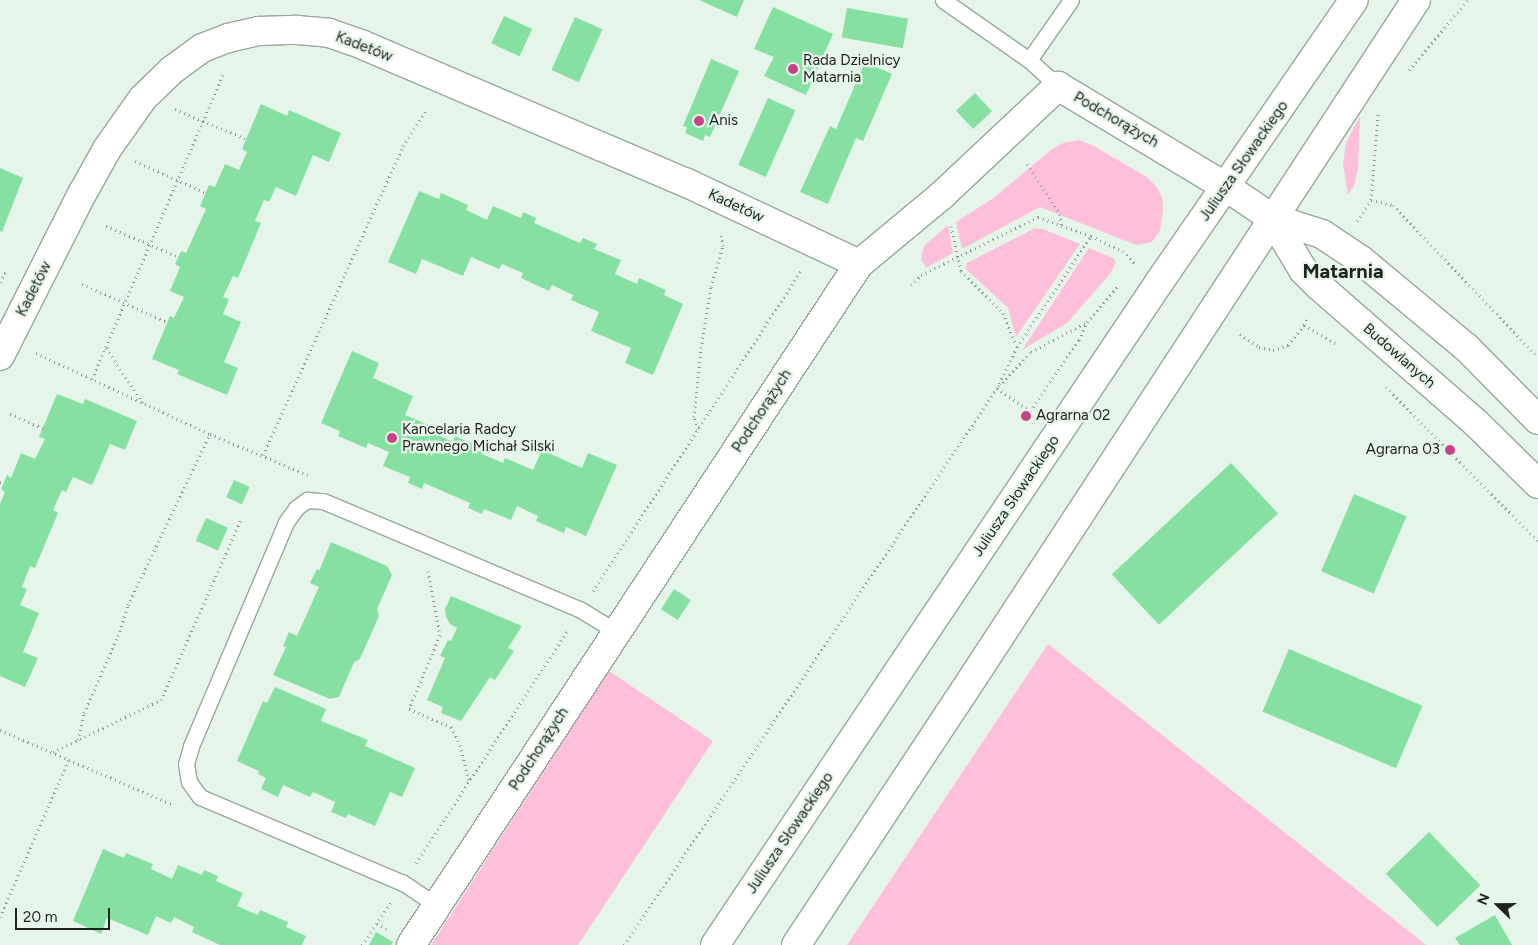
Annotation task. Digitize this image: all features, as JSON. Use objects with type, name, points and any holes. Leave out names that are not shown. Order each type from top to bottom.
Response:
[{"type":"main road","name":"Juliusza Słowackiego","points":[[715,945],[1160,281],[1354,0]]},
{"type":"main road","points":[[796,945],[1416,0]]},
{"type":"main road","name":"Kadetów","points":[[7,332],[102,156],[143,98],[172,70],[202,48],[228,38],[259,31],[296,30],[329,33],[363,44],[687,183],[859,264]]},
{"type":"main road","name":"Podchorążych","points":[[411,945],[859,264],[941,196],[1058,86],[1226,186]]},
{"type":"main road","name":"Budowlanych","points":[[1226,186],[1272,218],[1322,234],[1342,246],[1466,348],[1538,420]]},
{"type":"main road","name":"Budowlanych","points":[[1272,218],[1303,270],[1476,423],[1538,484]]},
{"type":"lane","points":[[943,0],[1028,60],[1058,86]]},
{"type":"lane","points":[[1028,60],[1071,0]]},
{"type":"lane","points":[[436,905],[403,883],[200,797],[188,782],[186,764],[191,746],[281,534],[296,508],[307,500],[324,502],[581,610],[617,632]]},
{"type":"path","points":[[1407,72],[1468,0]]},
{"type":"path","points":[[92,379],[225,69]]},
{"type":"path","points":[[1342,246],[1371,200],[1374,153],[1379,113],[1382,105]]},
{"type":"path","points":[[167,106],[246,139]]},
{"type":"path","points":[[263,455],[403,146],[427,109]]},
{"type":"path","points":[[134,161],[206,193]]},
{"type":"path","points":[[1027,164],[1060,214],[1061,225]]},
{"type":"path","points":[[1371,200],[1393,205],[1538,357]]},
{"type":"path","points":[[911,285],[921,275],[1038,217],[1091,236],[1122,251],[1136,265],[1130,272]]},
{"type":"path","points":[[950,218],[961,271],[1003,312],[1017,347]]},
{"type":"path","points":[[106,226],[179,257]]},
{"type":"path","points":[[698,430],[694,417],[701,348],[711,287],[723,246],[721,235]]},
{"type":"path","points":[[624,945],[996,388],[1017,347],[1091,236]]},
{"type":"path","points":[[82,284],[167,322]]},
{"type":"path","points":[[996,388],[1030,411],[1078,340],[1087,322],[1118,286]]},
{"type":"path","points":[[1240,334],[1259,347],[1273,350],[1288,345],[1304,325],[1319,286]]},
{"type":"path","points":[[996,388],[1031,352],[1087,322]]},
{"type":"path","points":[[1304,325],[1346,351]]},
{"type":"path","points":[[7,332],[92,379],[210,434],[316,479]]},
{"type":"path","points":[[106,347],[143,403]]},
{"type":"path","points":[[1382,384],[1538,541]]},
{"type":"path","points":[[10,414],[43,428]]},
{"type":"path","points":[[78,740],[84,713],[118,636],[128,605],[210,434]]},
{"type":"path","points":[[53,753],[161,700],[242,517]]},
{"type":"path","points":[[422,543],[440,635],[409,709],[451,727],[460,745],[468,782]]},
{"type":"path","points":[[0,917],[69,759]]},
{"type":"shaded area","points":[[1360,116],[1358,168],[1354,186],[1348,195],[1343,164],[1346,143]]},
{"type":"shaded area","points":[[1078,140],[1092,145],[1147,177],[1156,186],[1162,197],[1163,209],[1160,231],[1152,242],[1136,245],[1040,207],[962,249],[956,222],[992,199],[1051,150],[1063,143]]},
{"type":"shaded area","points":[[948,225],[953,253],[926,268],[921,259],[924,246]]},
{"type":"shaded area","points":[[1035,228],[1043,229],[1080,244],[1016,337],[1008,308],[965,268],[967,263]]},
{"type":"shaded area","points":[[1089,248],[1113,258],[1116,262],[1110,274],[1067,323],[1022,350]]},
{"type":"shaded area","points":[[1048,644],[1426,945],[847,945]]},
{"type":"shaded area","points":[[609,671],[713,741],[578,945],[431,945]]},
{"type":"building","points":[[699,0],[744,0],[737,17]]},
{"type":"building","points":[[773,7],[833,34],[806,95],[764,76],[774,57],[754,49]]},
{"type":"building","points":[[847,8],[908,19],[903,48],[842,38]]},
{"type":"building","points":[[504,16],[532,29],[519,56],[491,43]]},
{"type":"building","points":[[575,17],[602,29],[579,82],[551,70]]},
{"type":"building","points":[[711,59],[739,71],[710,137],[705,135],[703,141],[685,133],[687,127],[683,126]]},
{"type":"building","points":[[865,62],[892,74],[863,141],[856,138],[828,204],[800,192],[830,126],[836,129]]},
{"type":"building","points":[[975,93],[992,111],[973,129],[956,111]]},
{"type":"building","points":[[768,98],[795,110],[766,177],[738,165]]},
{"type":"building","points":[[261,104],[287,116],[289,110],[341,133],[329,162],[313,155],[296,196],[276,187],[269,202],[264,200],[255,221],[261,223],[238,278],[233,276],[223,297],[229,299],[223,314],[241,322],[224,362],[238,368],[227,395],[177,374],[179,370],[152,359],[170,316],[174,318],[184,297],[170,291],[180,267],[175,264],[181,251],[186,253],[206,209],[200,206],[209,185],[215,187],[225,164],[239,170],[247,152],[242,149]]},
{"type":"building","points":[[0,168],[23,178],[2,232],[0,231]]},
{"type":"building","points":[[419,191],[439,199],[441,193],[468,205],[466,210],[487,220],[493,206],[521,218],[523,212],[536,218],[534,223],[580,243],[583,238],[597,244],[594,249],[621,260],[615,274],[637,284],[639,278],[666,290],[664,295],[683,304],[653,375],[625,363],[631,348],[591,331],[599,312],[571,300],[573,295],[552,285],[549,291],[521,278],[523,273],[502,264],[499,269],[471,257],[463,276],[422,259],[416,274],[388,262]]},
{"type":"building","points":[[352,351],[379,363],[373,378],[413,396],[405,415],[433,427],[431,432],[453,442],[455,436],[484,449],[482,454],[503,463],[505,458],[533,470],[542,450],[582,468],[588,453],[617,465],[586,536],[566,527],[564,533],[536,521],[538,516],[517,506],[511,520],[484,509],[482,514],[468,508],[470,503],[424,483],[422,489],[408,483],[410,477],[383,466],[389,452],[368,443],[366,448],[338,436],[340,431],[321,423]]},
{"type":"building","points":[[57,394],[83,404],[85,399],[137,421],[125,450],[110,444],[92,485],[73,477],[66,492],[62,490],[53,510],[58,513],[35,568],[30,566],[22,587],[27,589],[20,605],[39,613],[23,652],[38,658],[25,687],[0,676],[0,504],[5,492],[1,489],[7,475],[11,478],[21,453],[35,459],[45,439],[39,437]]},
{"type":"building","points":[[1231,463],[1278,513],[1159,625],[1112,574]]},
{"type":"building","points":[[234,480],[250,487],[242,504],[226,497]]},
{"type":"building","points":[[1354,494],[1406,516],[1374,594],[1321,571]]},
{"type":"building","points":[[206,518],[228,528],[218,551],[196,541]]},
{"type":"building","points":[[331,542],[387,566],[392,575],[377,609],[379,616],[360,659],[354,662],[339,697],[330,699],[273,675],[286,647],[283,646],[289,632],[297,636],[319,587],[310,583],[317,569],[319,571]]},
{"type":"building","points":[[674,589],[691,600],[678,620],[661,609]]},
{"type":"building","points":[[451,596],[522,626],[508,648],[514,651],[495,680],[490,677],[461,721],[441,713],[443,707],[427,700],[445,658],[440,656],[448,640],[451,641],[457,628],[450,624],[446,617],[445,609]]},
{"type":"building","points":[[1289,649],[1422,706],[1396,768],[1262,712]]},
{"type":"building","points":[[275,687],[326,709],[321,721],[368,740],[365,746],[415,768],[402,797],[390,792],[375,826],[348,814],[346,818],[331,812],[335,802],[313,792],[310,797],[283,785],[278,797],[261,789],[266,778],[258,774],[259,771],[237,761],[263,701],[267,703]]},
{"type":"building","points":[[1429,832],[1480,885],[1437,927],[1386,874]]},
{"type":"building","points":[[103,849],[124,858],[126,853],[153,864],[151,869],[172,879],[178,865],[202,875],[204,870],[218,876],[216,881],[243,893],[237,906],[258,915],[260,910],[288,922],[286,927],[306,936],[302,945],[220,945],[192,932],[194,927],[174,917],[171,923],[156,916],[148,935],[107,918],[101,934],[73,921]]},
{"type":"building","points":[[1495,915],[1512,945],[1460,945],[1455,938]]},
{"type":"building","points":[[376,932],[393,942],[391,945],[369,945]]},
{"type":"place","name":"Rada Dzielnicy Matarnia","points":[[793,69]]},
{"type":"place","name":"Anis","points":[[699,121]]},
{"type":"place","name":"Agrarna 02","points":[[1026,416]]},
{"type":"place","name":"Kancelaria Radcy Prawnego Michał Silski","points":[[392,438]]},
{"type":"place","name":"Agrarna 03","points":[[1450,450]]},
{"type":"district","name":"Matarnia","points":[[1343,271]]}]
